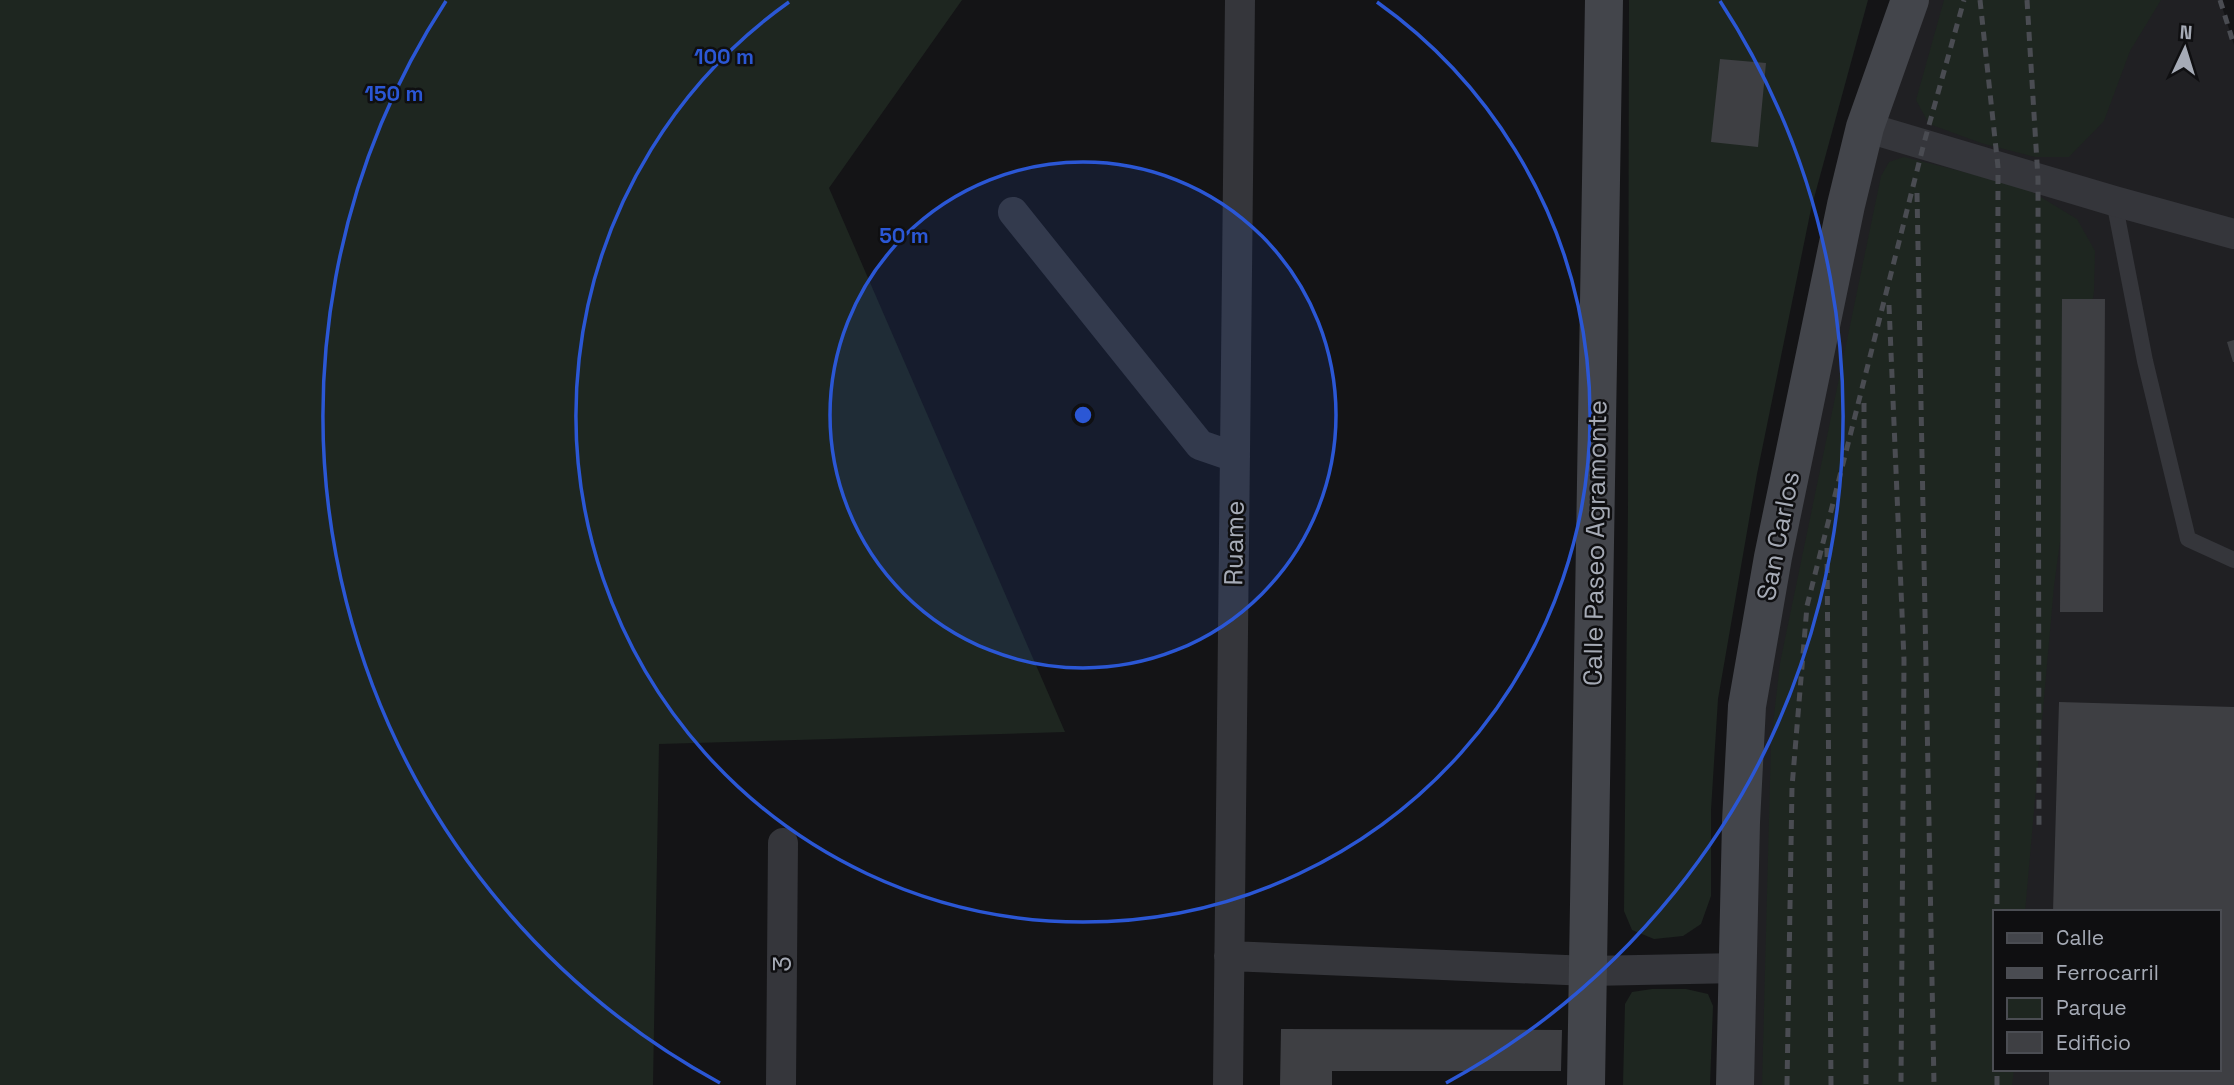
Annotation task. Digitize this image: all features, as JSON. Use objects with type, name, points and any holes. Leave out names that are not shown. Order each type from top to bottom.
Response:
[{"type":"street","name":"Ruame","points":[[1228,1085],[1240,0]]},
{"type":"street","name":"Calle Paseo Agramonte","points":[[1586,1085],[1604,0]]},
{"type":"street","name":"San Carlos","points":[[1735,1085],[1741,822],[1747,706],[1773,557],[1846,205],[1865,127],[1910,0]]},
{"type":"street","points":[[1865,127],[2234,234]]},
{"type":"street","points":[[1013,212],[1200,445],[1235,457]]},
{"type":"street","name":"3","points":[[781,1085],[783,843]]},
{"type":"street","points":[[1229,956],[1589,971],[1739,968]]},
{"type":"lane","points":[[2114,201],[2145,360],[2188,539],[2234,560]]},
{"type":"shaded area","points":[[1912,0],[2220,0],[2234,45],[2234,1085],[1735,1085],[1747,706]]},
{"type":"green space","points":[[0,0],[962,0],[829,188],[1065,732],[659,744],[653,1085],[0,1085]]},
{"type":"green space","points":[[1629,0],[1868,0],[1811,209],[1757,474],[1718,699],[1711,810],[1711,896],[1701,924],[1683,936],[1654,939],[1632,930],[1624,911]]},
{"type":"green space","points":[[1944,0],[2161,0],[2130,51],[2104,121],[2069,157],[2035,157],[1981,143],[1929,124],[1916,100]]},
{"type":"green space","points":[[1904,157],[2024,187],[2077,219],[2095,251],[2094,291],[2054,586],[2025,910],[1993,910],[1993,1071],[2014,1071],[2012,1085],[1762,1085],[1771,742],[1780,663],[1881,176],[1889,162]]},
{"type":"green space","points":[[1686,989],[1708,994],[1713,1006],[1710,1085],[1623,1085],[1625,1004],[1632,992]]},
{"type":"building","points":[[1720,59],[1766,63],[1758,147],[1711,142]]},
{"type":"building","points":[[2062,299],[2105,299],[2103,612],[2060,612]]},
{"type":"building","points":[[2234,340],[2234,362],[2233,362],[2227,342]]},
{"type":"building","points":[[2059,702],[2234,707],[2234,1085],[2049,1085],[2049,1071],[2220,1071],[2220,910],[2053,910]]},
{"type":"building","points":[[1281,1029],[1562,1030],[1561,1071],[1332,1071],[1332,1085],[1280,1085]]},
{"type":"railway","points":[[1787,1085],[1792,787],[1807,606],[1924,143],[1964,0]]},
{"type":"railway","points":[[1980,0],[1998,167],[1997,910]]},
{"type":"railway","points":[[2027,0],[2038,179],[2039,829]]},
{"type":"railway","points":[[2220,0],[2234,45]]},
{"type":"railway","points":[[1917,193],[1934,1085]]},
{"type":"railway","points":[[1889,305],[1904,660],[1901,1085]]},
{"type":"railway","points":[[1864,403],[1866,1085]]},
{"type":"railway","points":[[1827,548],[1831,1085]]},
{"type":"railway","points":[[1997,1071],[1997,1085]]}]
